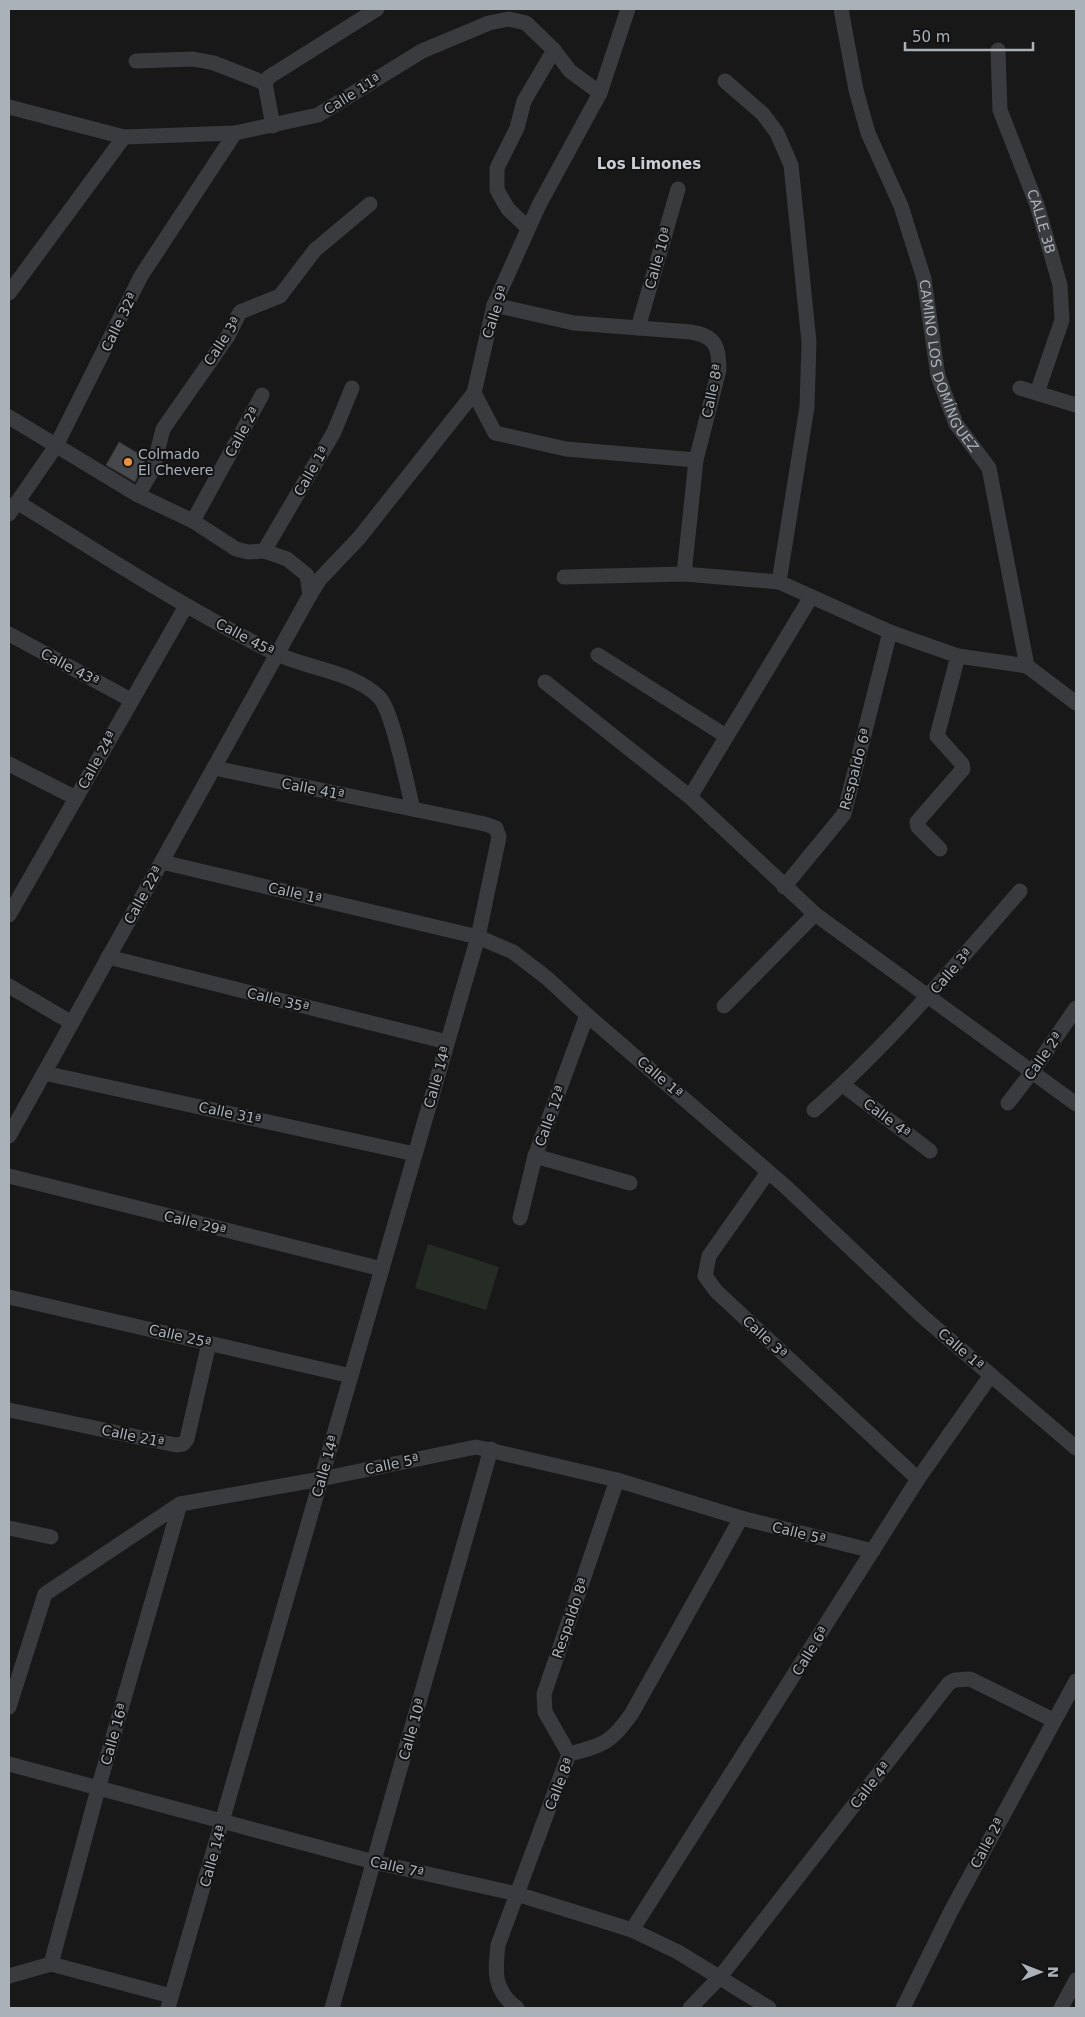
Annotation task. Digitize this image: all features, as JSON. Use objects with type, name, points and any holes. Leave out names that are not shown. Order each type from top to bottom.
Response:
[{"type":"street","points":[[274,126],[265,83],[269,77],[377,9]]},
{"type":"street","name":"Calle 9ª","points":[[474,393],[494,306],[538,205],[600,93],[628,9]]},
{"type":"street","name":"CAMINO LOS DOMÍNGUEZ","points":[[841,9],[856,90],[868,133],[901,206],[924,279],[938,376],[956,424],[989,468],[1026,666]]},
{"type":"street","name":"Calle 11ª","points":[[9,107],[124,137],[235,133],[318,116],[422,51],[489,23],[509,19],[526,23],[554,50],[570,71],[600,93]]},
{"type":"street","points":[[528,228],[508,209],[497,190],[497,168],[518,128],[524,101],[554,50]]},
{"type":"street","name":"CALLE 3B","points":[[998,50],[1000,110],[1038,205],[1060,285],[1062,320],[1038,393]]},
{"type":"street","points":[[136,61],[193,58],[214,63],[265,83]]},
{"type":"street","points":[[725,81],[763,114],[777,132],[791,165],[809,342],[807,407],[779,582]]},
{"type":"street","name":"Calle 32ª","points":[[13,508],[56,446],[141,276],[235,133]]},
{"type":"street","points":[[9,293],[124,137]]},
{"type":"street","name":"Calle 10ª","points":[[638,328],[678,189]]},
{"type":"street","name":"Calle 3ª","points":[[138,495],[153,469],[163,429],[228,336],[240,312],[280,296],[315,250],[370,204]]},
{"type":"street","name":"Calle 8ª","points":[[494,306],[574,323],[704,334],[714,343],[719,355],[719,370],[696,460],[684,574]]},
{"type":"street","name":"Calle 1ª","points":[[264,551],[334,432],[352,388]]},
{"type":"street","points":[[1020,388],[1076,405]]},
{"type":"street","points":[[474,393],[495,433],[566,449],[696,460]]},
{"type":"street","name":"Calle 22ª","points":[[9,1136],[320,579],[360,538],[474,393]]},
{"type":"street","name":"Calle 2ª","points":[[192,521],[262,395]]},
{"type":"street","points":[[9,417],[138,495],[192,521],[236,549],[248,552],[264,551],[287,559],[307,575],[310,595]]},
{"type":"street","name":"Calle 45ª","points":[[13,508],[186,606],[277,654],[364,685],[381,698],[390,720],[413,809]]},
{"type":"street","points":[[564,577],[684,574],[779,582],[890,632],[958,656],[1026,666],[1076,703]]},
{"type":"street","points":[[690,797],[811,596]]},
{"type":"street","name":"Calle 24ª","points":[[9,915],[186,606]]},
{"type":"street","name":"Respaldo 6ª","points":[[784,887],[844,814],[890,632]]},
{"type":"street","name":"Calle 43ª","points":[[9,634],[131,700]]},
{"type":"street","points":[[598,655],[726,736]]},
{"type":"street","points":[[940,849],[918,827],[917,822],[963,769],[962,764],[937,736],[958,656]]},
{"type":"street","points":[[545,682],[690,797],[815,914],[1076,1104]]},
{"type":"street","points":[[9,764],[76,798]]},
{"type":"street","name":"Calle 41ª","points":[[214,768],[485,824],[496,828],[499,837],[478,937]]},
{"type":"street","name":"Calle 1ª","points":[[162,862],[478,937],[513,952],[547,978],[768,1172],[922,1316],[1076,1448]]},
{"type":"street","name":"Calle 3ª","points":[[814,1110],[843,1084],[928,996],[1020,891]]},
{"type":"street","points":[[724,1006],[815,914]]},
{"type":"street","name":"Calle 14ª","points":[[170,2002],[478,937]]},
{"type":"street","name":"Calle 35ª","points":[[108,957],[447,1042]]},
{"type":"street","points":[[9,986],[72,1023]]},
{"type":"street","name":"Calle 2ª","points":[[1008,1103],[1076,1008]]},
{"type":"street","name":"Calle 12ª","points":[[520,1218],[536,1156],[587,1015]]},
{"type":"street","name":"Calle 31ª","points":[[44,1073],[415,1154]]},
{"type":"street","name":"Calle 4ª","points":[[843,1084],[930,1151]]},
{"type":"street","points":[[536,1156],[630,1183]]},
{"type":"street","name":"Calle 3ª","points":[[768,1172],[709,1256],[705,1276],[716,1291],[918,1479]]},
{"type":"street","name":"Calle 29ª","points":[[9,1176],[382,1269]]},
{"type":"street","name":"Calle 25ª","points":[[9,1297],[351,1376]]},
{"type":"street","name":"Calle 21ª","points":[[9,1410],[183,1444],[188,1439],[209,1343]]},
{"type":"street","name":"Calle 6ª","points":[[632,1930],[918,1479],[991,1375]]},
{"type":"street","name":"Calle 5ª","points":[[9,1707],[45,1594],[180,1504],[321,1479],[476,1447],[617,1480],[741,1518],[873,1551]]},
{"type":"street","name":"Calle 10ª","points":[[332,2008],[491,1449]]},
{"type":"street","name":"Respaldo 8ª","points":[[569,1754],[545,1712],[544,1694],[617,1480]]},
{"type":"street","name":"Calle 16ª","points":[[51,1964],[98,1789],[180,1504]]},
{"type":"street","name":"Calle 8ª","points":[[517,2008],[507,2001],[498,1987],[496,1965],[498,1944],[569,1754],[597,1746],[617,1735],[632,1713],[741,1518]]},
{"type":"street","points":[[9,1528],[51,1537]]},
{"type":"street","name":"Calle 4ª","points":[[690,2008],[720,1977],[949,1683],[955,1680],[970,1679],[1053,1720]]},
{"type":"street","name":"Calle 2ª","points":[[903,2008],[951,1911],[1053,1720],[1076,1681]]},
{"type":"street","name":"Calle 7ª","points":[[9,1764],[222,1823],[374,1862],[518,1894],[632,1930],[720,1977],[769,2008]]},
{"type":"street","points":[[9,1976],[51,1964],[170,2002]]},
{"type":"street","points":[[1061,2008],[1076,1980]]},
{"type":"shaded area","points":[[428,1244],[499,1267],[486,1310],[415,1288]]},
{"type":"building","name":"Colmado El Chevere","points":[[119,442],[146,458],[135,482],[106,465]]},
{"type":"place","name":"Colmado El Chevere","points":[[128,462]]},
{"type":"district","name":"Los Limones","points":[[649,164]]}]
